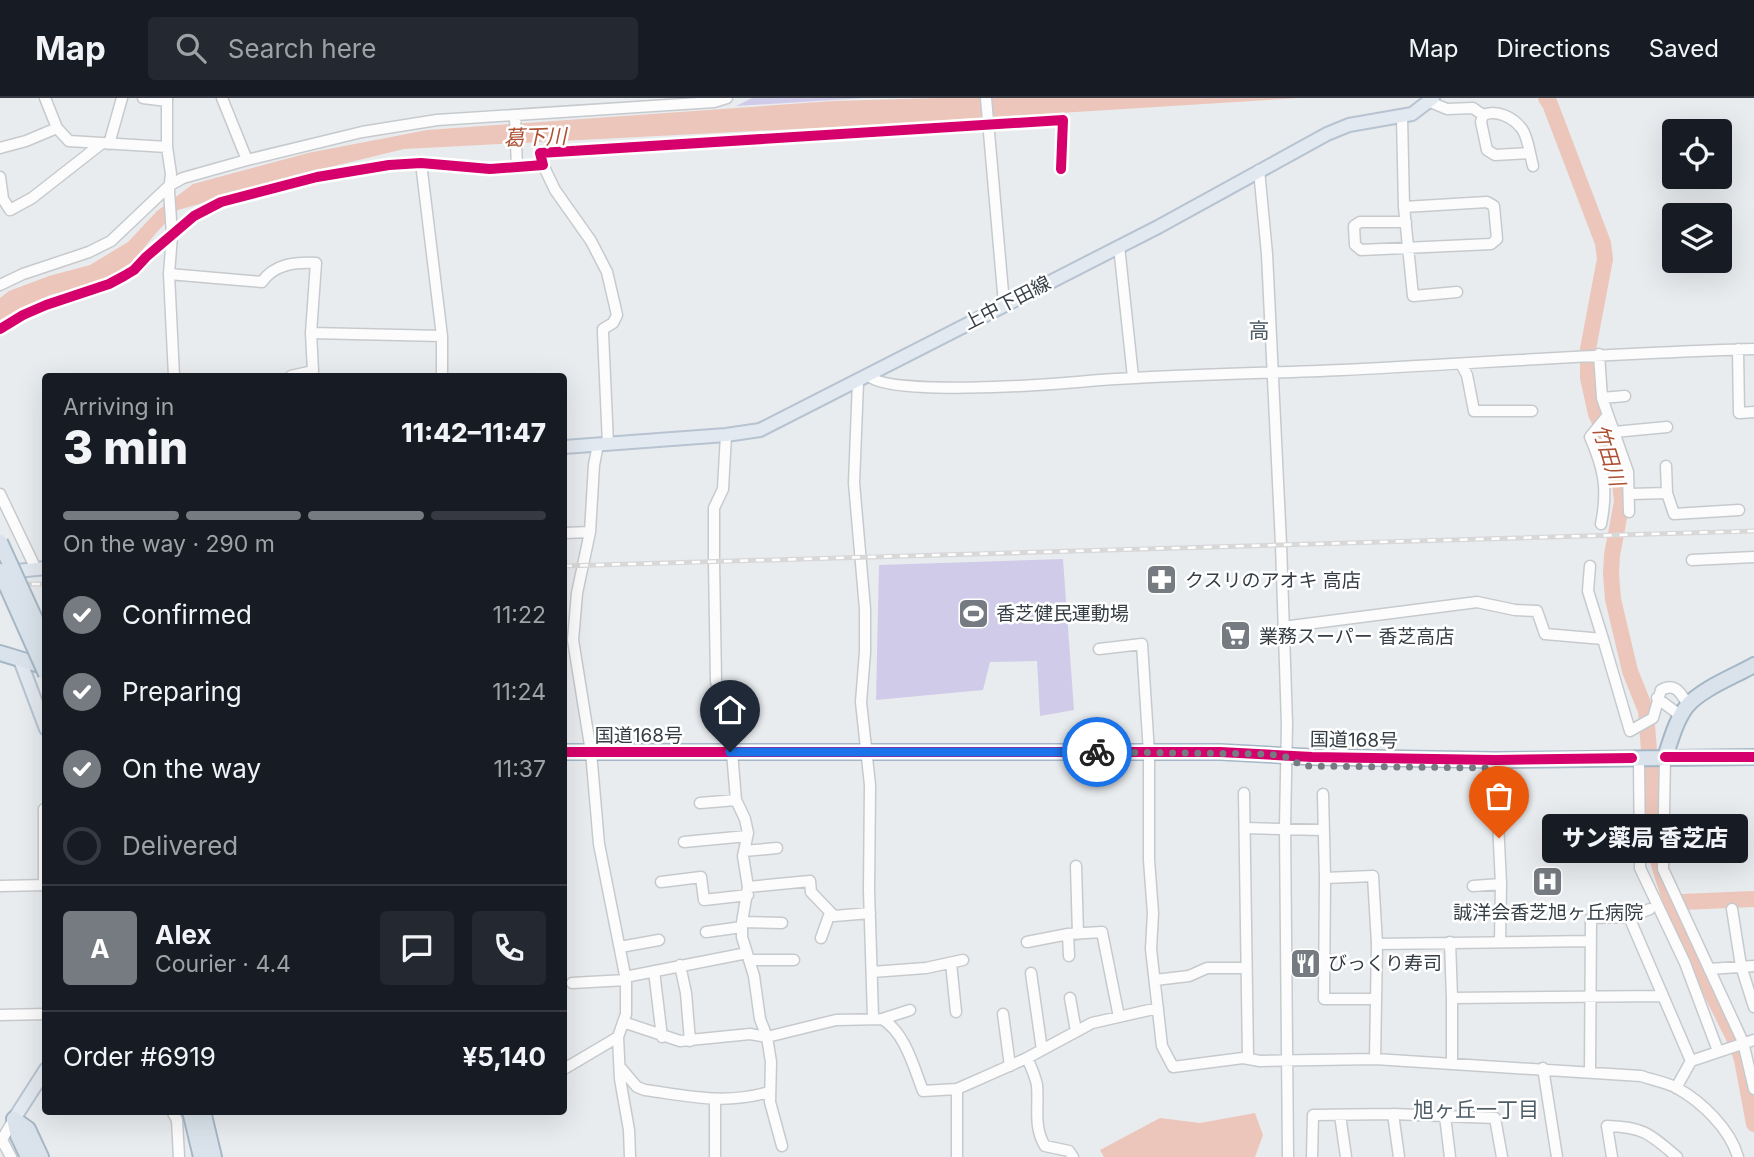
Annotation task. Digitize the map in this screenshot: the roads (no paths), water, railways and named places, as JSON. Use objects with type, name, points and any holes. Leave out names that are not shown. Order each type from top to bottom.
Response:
[{"type":"highway","points":[[0,542],[42,634]]},
{"type":"highway","points":[[0,573],[42,665]]},
{"type":"highway","points":[[0,653],[42,666]]},
{"type":"highway","points":[[1663,757],[1685,710],[1698,696],[1754,665]]},
{"type":"highway","name":"国道168号","points":[[567,752],[1220,752],[1286,757],[1303,766],[1496,764],[1526,768],[1636,758],[1754,757]]},
{"type":"highway","points":[[183,1115],[193,1157]]},
{"type":"highway","points":[[191,1115],[201,1157]]},
{"type":"highway","points":[[204,1115],[214,1157]]},
{"type":"highway","points":[[14,1119],[18,1136],[28,1157]]},
{"type":"highway","points":[[14,1119],[28,1129],[41,1157]]},
{"type":"main road","name":"上中下田線","points":[[567,447],[744,434],[767,428],[1158,227],[1339,128],[1412,114],[1431,100]]},
{"type":"main road","points":[[0,573],[41,568]]},
{"type":"main road","points":[[20,660],[42,706]]},
{"type":"main road","points":[[14,1119],[42,1075]]},
{"type":"street","points":[[45,98],[57,128],[69,141],[167,147]]},
{"type":"street","points":[[0,177],[2,199],[10,210],[33,198],[105,144],[122,98]]},
{"type":"street","points":[[143,98],[167,100],[167,147],[172,174],[169,188],[172,235],[169,274],[174,373]]},
{"type":"street","points":[[222,98],[247,160]]},
{"type":"street","points":[[0,285],[100,247],[120,233],[169,188],[193,174],[247,160],[392,127],[437,120],[515,117],[634,103],[714,102],[727,98]]},
{"type":"street","points":[[986,98],[1004,304]]},
{"type":"street","points":[[1431,100],[1447,109],[1474,108],[1483,116]]},
{"type":"street","points":[[1529,153],[1495,155],[1487,150],[1481,122],[1483,116],[1488,113],[1503,114],[1522,129],[1533,166]]},
{"type":"street","points":[[515,117],[517,167]]},
{"type":"street","points":[[1402,117],[1404,207],[1413,296],[1457,292]]},
{"type":"street","points":[[630,1157],[618,1037],[627,1006],[626,978],[599,844],[591,752],[573,640],[577,593],[590,532],[594,465],[603,444],[603,329],[612,323],[617,315],[611,284],[597,252],[564,204],[543,165],[540,153],[989,122],[1063,120],[1062,169]]},
{"type":"street","points":[[0,148],[57,128]]},
{"type":"street","points":[[0,330],[23,315],[124,276],[194,216],[221,202],[317,177],[389,165],[421,163],[490,169],[543,165]]},
{"type":"street","points":[[421,163],[442,336],[442,373]]},
{"type":"street","points":[[1259,170],[1267,254],[1287,724],[1285,828],[1288,1157]]},
{"type":"street","points":[[1404,207],[1487,202],[1494,206],[1497,239],[1491,244],[1361,250],[1355,245],[1354,226],[1360,222],[1406,222]]},
{"type":"street","points":[[1119,246],[1133,377]]},
{"type":"street","points":[[169,274],[262,282],[270,271],[296,262],[316,262],[311,332],[313,371],[304,373]]},
{"type":"street","points":[[311,332],[442,336]]},
{"type":"street","points":[[1738,349],[1739,413],[1754,412]]},
{"type":"street","points":[[878,1018],[872,972],[868,871],[868,752],[861,702],[865,609],[854,483],[863,379],[896,386],[1015,388],[1133,377],[1271,373],[1598,354],[1754,349]]},
{"type":"street","points":[[1598,354],[1606,417],[1625,459],[1630,494],[1629,512]]},
{"type":"street","points":[[1461,364],[1467,374],[1475,411],[1532,411]]},
{"type":"street","points":[[1602,398],[1625,396]]},
{"type":"street","points":[[1601,524],[1604,479],[1602,465],[1590,437],[1606,417]]},
{"type":"street","points":[[1614,432],[1667,427]]},
{"type":"street","points":[[726,435],[723,489],[713,508],[716,681],[731,752],[736,800],[745,819],[747,836],[744,851],[748,891],[742,924],[760,1019],[767,1037],[772,1071],[769,1092],[782,1146]]},
{"type":"street","points":[[1666,466],[1667,493],[1674,514],[1739,510]]},
{"type":"street","points":[[1630,494],[1667,493]]},
{"type":"street","points":[[0,494],[41,568]]},
{"type":"street","points":[[567,533],[590,532]]},
{"type":"street","points":[[1692,560],[1754,557]]},
{"type":"street","points":[[1590,566],[1588,591],[1630,732],[1653,718],[1657,698],[1667,686],[1674,687],[1681,693],[1685,710]]},
{"type":"street","points":[[1283,627],[1477,602],[1515,610],[1537,611],[1545,634],[1603,639]]},
{"type":"street","points":[[1098,649],[1142,645],[1149,752],[1149,860],[1153,913],[1151,949],[1162,1046],[1173,1067],[1248,1058],[1255,1061],[1376,1059],[1641,1076],[1676,1088],[1706,1109],[1722,1128],[1738,1157]]},
{"type":"street","points":[[1657,698],[1685,710]]},
{"type":"street","points":[[1663,757],[1663,869],[1746,1041],[1754,1089]]},
{"type":"street","points":[[1636,758],[1640,868],[1685,962],[1720,1051]]},
{"type":"street","points":[[1496,764],[1501,884],[1500,942]]},
{"type":"street","points":[[1244,793],[1248,1058]]},
{"type":"street","points":[[1323,794],[1324,999],[1375,999]]},
{"type":"street","points":[[700,803],[736,800]]},
{"type":"street","points":[[1245,828],[1323,830]]},
{"type":"street","points":[[684,842],[747,836]]},
{"type":"street","points":[[744,851],[777,848]]},
{"type":"street","points":[[1069,956],[1073,934],[1076,866]]},
{"type":"street","points":[[1325,877],[1373,876],[1377,944],[1376,1059]]},
{"type":"street","points":[[662,882],[701,877],[704,900],[810,881],[811,891],[834,916],[870,913]]},
{"type":"street","points":[[1473,886],[1501,884]]},
{"type":"street","points":[[1,886],[42,885]]},
{"type":"street","points":[[1590,1071],[1591,918],[1629,917],[1650,909]]},
{"type":"street","points":[[1732,909],[1741,966],[1754,1007]]},
{"type":"street","points":[[821,938],[830,913]]},
{"type":"street","points":[[1629,917],[1691,1061]]},
{"type":"street","points":[[706,932],[742,924],[782,923]]},
{"type":"street","points":[[1027,942],[1102,932],[1119,1017]]},
{"type":"street","points":[[620,947],[659,940]]},
{"type":"street","points":[[1377,944],[1590,941]]},
{"type":"street","points":[[1450,942],[1452,1064]]},
{"type":"street","points":[[572,983],[626,978],[680,965],[748,957],[794,960]]},
{"type":"street","points":[[872,972],[926,968],[963,960]]},
{"type":"street","points":[[951,963],[956,1012]]},
{"type":"street","points":[[680,965],[686,993],[690,1041]]},
{"type":"street","points":[[1709,969],[1754,966]]},
{"type":"street","points":[[1155,980],[1189,976],[1207,968],[1246,968]]},
{"type":"street","points":[[654,971],[662,1037]]},
{"type":"street","points":[[1031,973],[1042,1050]]},
{"type":"street","points":[[1452,998],[1662,996]]},
{"type":"street","points":[[1070,998],[1076,1031]]},
{"type":"street","points":[[878,1018],[887,1022],[906,1047],[923,1091],[957,1089],[1027,1058],[1092,1023],[1158,1008]]},
{"type":"street","points":[[623,1023],[662,1037],[690,1041],[750,1034],[767,1037],[825,1022],[878,1018],[910,1010]]},
{"type":"street","points":[[0,1015],[42,1014]]},
{"type":"street","points":[[1003,1014],[1010,1066]]},
{"type":"street","points":[[567,1067],[618,1037]]},
{"type":"street","points":[[1676,1088],[1691,1061],[1746,1041]]},
{"type":"street","points":[[1027,1058],[1037,1083],[1037,1119],[1042,1140],[1045,1146],[1069,1151],[1073,1157]]},
{"type":"street","points":[[619,1067],[637,1087],[738,1100],[769,1092]]},
{"type":"street","points":[[1543,1068],[1556,1157]]},
{"type":"street","points":[[957,1089],[957,1157]]},
{"type":"street","points":[[715,1099],[715,1157]]},
{"type":"street","points":[[1393,1114],[1399,1157]]},
{"type":"street","points":[[1312,1157],[1312,1115],[1393,1114],[1495,1118],[1502,1157]]},
{"type":"street","points":[[174,1115],[177,1120],[179,1157]]},
{"type":"street","points":[[1340,1115],[1346,1157]]},
{"type":"street","points":[[1444,1116],[1450,1157]]},
{"type":"street","points":[[11,1157],[1,1141],[14,1119]]},
{"type":"street","points":[[1612,1157],[1607,1126],[1633,1127],[1650,1134],[1677,1157]]},
{"type":"water","name":"葛下川","points":[[937,98],[1300,98],[835,127],[404,149],[314,171],[178,210],[128,268],[104,281],[50,295],[0,320],[0,298],[9,291],[90,265],[128,242],[157,211],[193,184],[308,153],[427,130],[833,101]]},
{"type":"water","points":[[1255,1113],[1263,1135],[1255,1157],[1104,1157],[1100,1150],[1160,1118],[1200,1123]]},
{"type":"waterway","name":"竹田川","points":[[1546,98],[1603,243],[1605,259],[1588,349],[1588,378],[1596,414],[1610,443],[1619,472],[1622,502],[1612,555],[1613,599],[1630,671],[1646,711],[1657,857],[1682,929],[1737,1044],[1754,1124]]},
{"type":"waterway","name":"竹田川","points":[[1671,900],[1682,902],[1754,899]]},
{"type":"railway","points":[[567,566],[1754,531]]},
{"type":"railway","points":[[0,584],[42,584]]},
{"type":"place","name":"クスリのアオキ 高店","points":[[1162,580]]},
{"type":"place","name":"香芝健民運動場","points":[[973,613]]},
{"type":"place","name":"業務スーパー 香芝高店","points":[[1236,636]]},
{"type":"place","name":"サン薬局 香芝店","points":[[1499,838]]},
{"type":"place","name":"誠洋会香芝旭ヶ丘病院","points":[[1548,881]]},
{"type":"place","name":"びっくり寿司","points":[[1305,963]]},
{"type":"district","name":"高","points":[[1259,330]]},
{"type":"district","name":"旭ヶ丘一丁目","points":[[1476,1109]]}]
